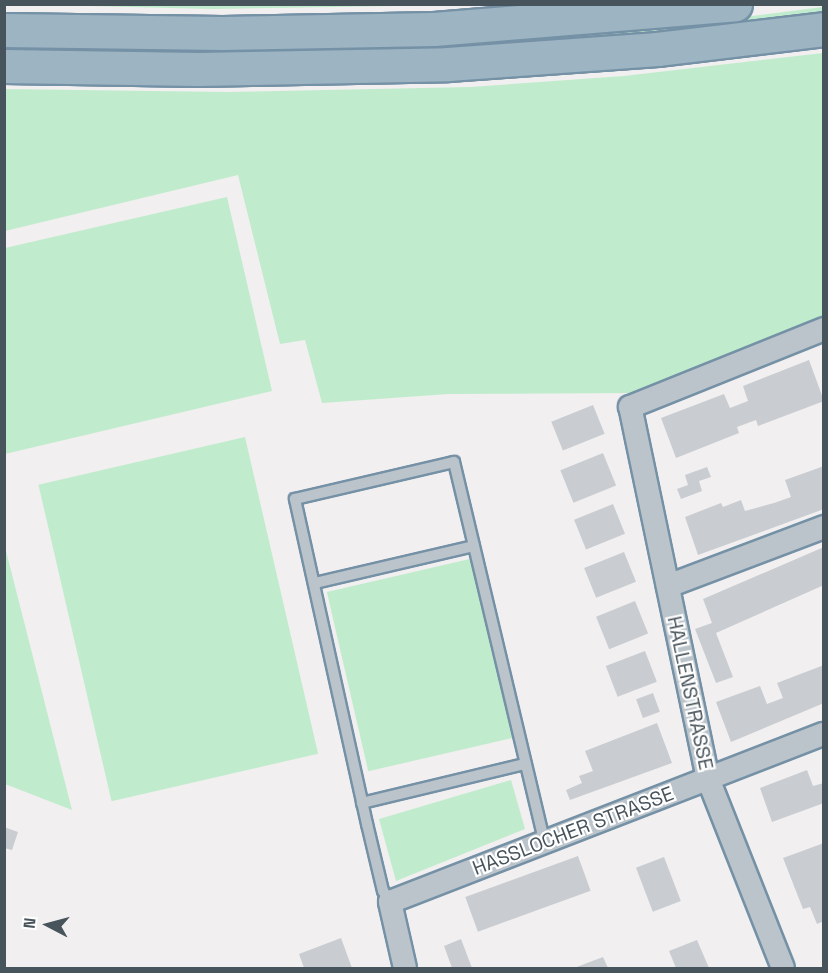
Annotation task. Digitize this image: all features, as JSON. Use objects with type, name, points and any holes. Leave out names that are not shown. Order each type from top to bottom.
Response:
[{"type":"highway","points":[[4,30],[222,33],[434,29],[735,4]]},
{"type":"highway","points":[[4,66],[209,69],[448,64],[657,49],[824,29]]},
{"type":"street","name":"HALLENSTRASSE","points":[[783,969],[708,779],[630,407],[823,329]]},
{"type":"street","points":[[668,586],[824,527]]},
{"type":"street","name":"HASSLOCHER STRASSE","points":[[390,902],[824,734]]},
{"type":"street","points":[[390,902],[405,969]]},
{"type":"lane","points":[[390,902],[383,891],[362,803],[295,499],[454,462],[544,841]]},
{"type":"lane","points":[[315,583],[474,546]]},
{"type":"lane","points":[[362,803],[525,764]]},
{"type":"green space","points":[[5,4],[461,4],[461,5],[213,9]]},
{"type":"green space","points":[[823,7],[823,16],[575,43],[320,54],[5,52],[5,43],[508,39],[663,27]]},
{"type":"green space","points":[[823,53],[823,322],[634,393],[448,394],[322,403],[305,340],[280,344],[238,175],[5,231],[4,89],[227,92],[470,87],[624,76]]},
{"type":"green space","points":[[227,197],[272,391],[5,454],[5,248]]},
{"type":"green space","points":[[245,437],[318,754],[112,801],[38,485]]},
{"type":"green space","points":[[5,547],[72,810],[5,784]]},
{"type":"green space","points":[[474,558],[515,737],[368,771],[327,592]]},
{"type":"green space","points":[[511,780],[525,829],[396,881],[379,819]]},
{"type":"building","points":[[809,360],[824,401],[758,426],[756,420],[737,427],[739,433],[676,458],[661,418],[724,394],[730,408],[748,401],[743,386]]},
{"type":"building","points":[[593,405],[605,434],[563,451],[551,422]]},
{"type":"building","points":[[603,453],[616,485],[573,503],[560,470]]},
{"type":"building","points":[[824,466],[824,509],[698,555],[685,517],[721,503],[723,507],[741,500],[745,511],[791,497],[785,480]]},
{"type":"building","points":[[707,467],[711,477],[699,481],[702,491],[681,499],[677,489],[688,485],[685,475]]},
{"type":"building","points":[[613,504],[625,534],[586,549],[574,520]]},
{"type":"building","points":[[824,547],[824,585],[716,633],[733,677],[716,683],[695,629],[712,623],[703,599]]},
{"type":"building","points":[[624,552],[636,582],[596,598],[584,568]]},
{"type":"building","points":[[635,601],[648,633],[609,649],[596,617]]},
{"type":"building","points":[[645,651],[657,682],[618,697],[606,666]]},
{"type":"building","points":[[824,665],[824,703],[731,742],[716,702],[760,686],[767,704],[783,698],[777,683]]},
{"type":"building","points":[[653,693],[660,712],[643,718],[636,699]]},
{"type":"building","points":[[657,723],[672,763],[570,800],[566,790],[582,783],[579,776],[593,771],[585,751]]},
{"type":"building","points":[[807,770],[813,786],[824,783],[824,803],[772,822],[760,788]]},
{"type":"building","points":[[4,827],[18,832],[12,850],[4,848]]},
{"type":"building","points":[[824,843],[824,921],[817,924],[810,907],[803,909],[783,858]]},
{"type":"building","points":[[578,856],[591,891],[478,932],[465,897]]},
{"type":"building","points":[[664,857],[681,901],[653,912],[636,868]]},
{"type":"building","points":[[341,938],[352,968],[304,968],[299,954]]},
{"type":"building","points":[[461,939],[472,968],[452,968],[444,946]]},
{"type":"building","points":[[697,940],[709,968],[676,968],[669,951]]},
{"type":"building","points":[[603,957],[608,968],[574,968]]}]
